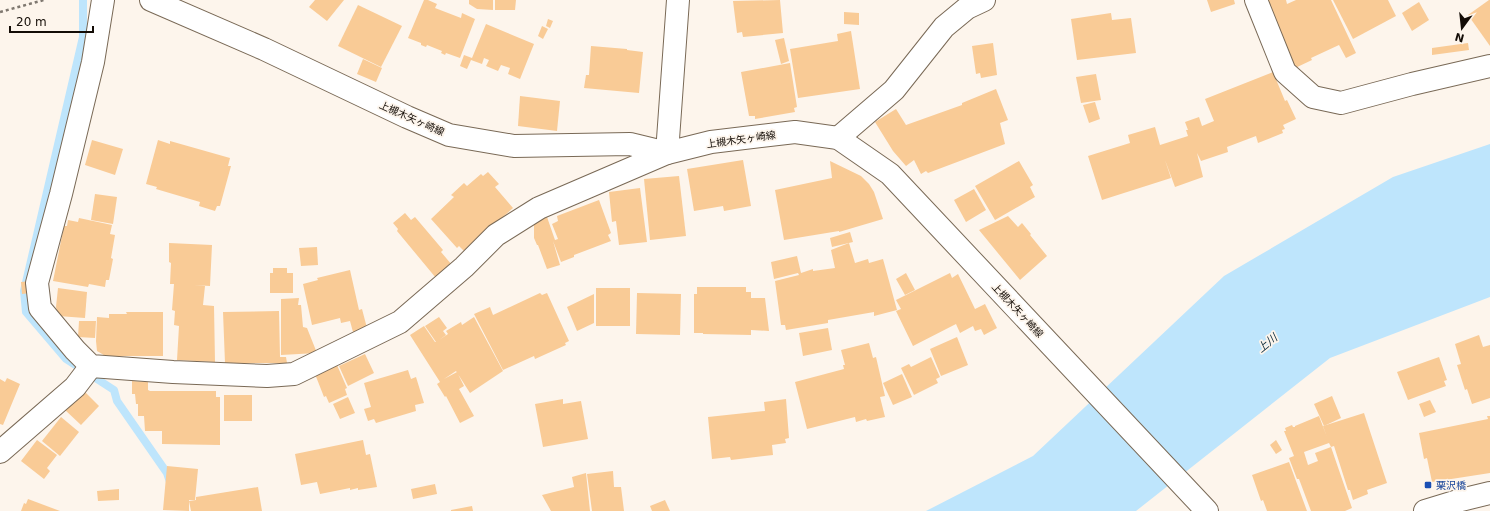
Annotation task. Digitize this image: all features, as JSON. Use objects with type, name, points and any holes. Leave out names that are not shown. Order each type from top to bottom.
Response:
[{"type":"street","points":[[102,0],[93,62],[61,194],[36,283],[40,308],[90,367],[260,376],[294,374],[400,322],[464,267],[496,235],[539,208],[667,153],[678,0]]},
{"type":"street","name":"上槻木矢ヶ崎線","points":[[151,0],[264,49],[407,117],[449,135],[514,146],[630,144],[667,153],[711,142],[795,132],[838,138],[890,174],[1207,511]]},
{"type":"street","points":[[838,138],[894,90],[944,27],[967,8],[984,0]]},
{"type":"street","points":[[1256,0],[1285,72],[1313,97],[1341,103],[1412,84],[1490,66]]},
{"type":"street","points":[[0,452],[75,387],[90,367]]},
{"type":"street","points":[[1425,511],[1461,500],[1490,494]]},
{"type":"path","points":[[0,12],[44,0]]},
{"type":"water","name":"上川","points":[[1490,144],[1490,297],[1330,358],[1136,511],[926,511],[1033,456],[1224,276],[1393,177]]},
{"type":"building","points":[[315,0],[344,0],[327,21],[309,7]]},
{"type":"building","points":[[424,0],[437,4],[435,8],[461,18],[462,13],[475,19],[460,58],[446,53],[445,55],[441,53],[442,51],[427,45],[426,47],[421,45],[421,43],[408,38]]},
{"type":"building","points":[[469,0],[493,0],[493,10],[477,9],[469,4]]},
{"type":"building","points":[[495,0],[516,0],[515,10],[495,10]]},
{"type":"building","points":[[780,0],[783,33],[743,37],[742,32],[737,33],[733,1]]},
{"type":"building","points":[[1207,0],[1234,0],[1235,4],[1211,12]]},
{"type":"building","points":[[1263,0],[1286,0],[1287,4],[1296,0],[1331,0],[1356,53],[1346,58],[1339,45],[1311,58],[1312,60],[1293,69]]},
{"type":"building","points":[[1333,0],[1388,0],[1396,16],[1353,39]]},
{"type":"building","points":[[1490,0],[1490,46],[1468,15]]},
{"type":"building","points":[[1419,2],[1429,20],[1412,31],[1402,13]]},
{"type":"building","points":[[358,5],[402,26],[381,67],[338,46]]},
{"type":"building","points":[[844,12],[859,13],[859,25],[844,24]]},
{"type":"building","points":[[1111,13],[1112,20],[1131,18],[1136,53],[1077,60],[1071,19]]},
{"type":"building","points":[[548,19],[553,21],[550,28],[546,26]]},
{"type":"building","points":[[486,24],[534,44],[520,79],[508,74],[510,68],[501,65],[498,71],[486,66],[489,60],[484,58],[482,64],[471,60],[467,69],[460,66],[464,55],[472,58]]},
{"type":"building","points":[[542,26],[548,29],[543,39],[538,36]]},
{"type":"building","points":[[851,31],[860,89],[798,98],[790,49],[838,41],[837,34]]},
{"type":"building","points":[[784,38],[789,61],[781,64],[775,40]]},
{"type":"building","points":[[993,43],[997,75],[981,78],[980,73],[976,74],[972,46]]},
{"type":"building","points":[[1468,43],[1469,50],[1432,55],[1432,48]]},
{"type":"building","points":[[591,46],[643,52],[639,93],[584,88],[586,75],[589,75]]},
{"type":"building","points":[[363,59],[382,68],[376,82],[357,74]]},
{"type":"building","points":[[790,63],[797,107],[794,108],[795,112],[755,119],[755,116],[749,116],[741,72]]},
{"type":"building","points":[[1273,72],[1285,101],[1287,100],[1296,119],[1283,125],[1285,129],[1282,130],[1283,133],[1258,143],[1256,136],[1227,147],[1228,152],[1201,161],[1197,153],[1203,177],[1175,187],[1165,160],[1171,178],[1102,200],[1088,156],[1130,143],[1128,135],[1155,127],[1160,145],[1188,136],[1186,130],[1188,130],[1185,122],[1199,117],[1202,126],[1214,121],[1205,99]]},
{"type":"building","points":[[1096,74],[1101,100],[1081,103],[1076,77]]},
{"type":"building","points":[[996,89],[1008,120],[1000,123],[1005,144],[928,173],[926,171],[921,174],[914,160],[906,166],[893,151],[875,122],[896,109],[906,125],[962,105],[962,103]]},
{"type":"building","points":[[520,96],[560,101],[557,131],[518,126]]},
{"type":"building","points":[[1095,102],[1100,119],[1089,123],[1083,105]]},
{"type":"building","points":[[92,140],[123,149],[115,175],[85,165]]},
{"type":"building","points":[[158,140],[170,144],[170,141],[230,158],[228,166],[231,166],[220,206],[217,206],[215,211],[199,206],[200,202],[156,189],[157,187],[146,184]]},
{"type":"building","points":[[743,160],[751,206],[724,211],[723,206],[694,211],[687,169]]},
{"type":"building","points":[[830,161],[861,176],[869,184],[874,192],[883,219],[839,232],[784,240],[775,190],[832,178]]},
{"type":"building","points":[[1019,161],[1033,185],[1030,187],[1035,197],[995,220],[975,186]]},
{"type":"building","points":[[488,172],[499,184],[495,187],[513,208],[464,251],[459,246],[457,248],[431,219],[454,197],[451,195],[464,183],[467,186],[481,174],[483,176]]},
{"type":"building","points":[[679,176],[686,236],[650,240],[644,179]]},
{"type":"building","points":[[640,188],[647,242],[619,245],[616,221],[612,222],[609,192]]},
{"type":"building","points":[[974,189],[986,210],[966,222],[954,200]]},
{"type":"building","points":[[95,194],[117,197],[113,224],[91,220]]},
{"type":"building","points":[[599,200],[611,233],[608,235],[611,241],[574,255],[574,257],[561,262],[553,241],[560,265],[547,269],[534,238],[534,224],[547,217],[555,240],[558,239],[552,224],[558,221],[557,216]]},
{"type":"building","points":[[405,213],[411,220],[415,217],[443,250],[441,252],[452,265],[436,278],[397,231],[398,229],[393,223]]},
{"type":"building","points":[[1008,216],[1018,227],[1022,223],[1047,256],[1020,280],[979,230]]},
{"type":"building","points":[[79,218],[112,225],[110,234],[115,235],[111,258],[113,259],[109,280],[106,280],[105,287],[89,284],[88,287],[53,281],[64,226],[67,226],[68,220],[78,222]]},
{"type":"building","points":[[850,232],[853,242],[832,247],[830,238]]},
{"type":"building","points":[[169,243],[212,245],[210,286],[194,285],[205,286],[203,305],[214,306],[215,362],[177,360],[179,326],[174,325],[175,311],[172,310],[174,284],[170,284],[171,263],[169,262]]},
{"type":"building","points":[[849,243],[855,263],[868,259],[869,263],[883,259],[897,310],[874,316],[874,312],[828,320],[828,323],[786,330],[785,325],[781,325],[775,281],[799,275],[798,273],[774,279],[771,262],[797,256],[801,273],[813,269],[813,271],[835,268],[831,250]]},
{"type":"building","points":[[317,247],[318,265],[301,266],[299,248]]},
{"type":"building","points":[[273,268],[287,268],[287,273],[293,273],[293,293],[270,293],[270,273],[273,273]]},
{"type":"building","points":[[350,270],[359,310],[362,309],[367,328],[353,332],[350,321],[341,323],[340,318],[312,325],[303,284],[318,280],[317,278]]},
{"type":"building","points":[[906,273],[915,290],[905,295],[896,279]]},
{"type":"building","points":[[950,273],[952,278],[958,274],[975,309],[985,304],[997,328],[984,335],[981,329],[975,331],[973,326],[960,333],[956,324],[913,346],[896,311],[901,309],[896,300]]},
{"type":"building","points":[[30,281],[31,293],[22,294],[21,282]]},
{"type":"building","points":[[697,287],[746,287],[746,292],[751,292],[751,298],[765,298],[769,331],[751,330],[751,335],[694,333],[694,294],[697,294]]},
{"type":"building","points":[[58,288],[87,292],[85,318],[58,316],[56,307]]},
{"type":"building","points":[[596,288],[630,288],[630,326],[596,326]]},
{"type":"building","points":[[540,293],[542,295],[547,293],[569,341],[565,343],[566,345],[535,359],[534,356],[503,370],[474,314],[490,307],[493,315]]},
{"type":"building","points":[[637,293],[681,294],[680,335],[636,334]]},
{"type":"building","points":[[594,294],[594,323],[577,331],[567,307]]},
{"type":"building","points":[[299,298],[298,305],[301,305],[303,327],[307,328],[317,353],[281,355],[281,299]]},
{"type":"building","points":[[279,311],[280,357],[286,357],[287,363],[225,363],[223,312]]},
{"type":"building","points":[[126,312],[163,312],[163,356],[109,356],[109,358],[97,351],[97,317],[109,318],[109,314],[127,314]]},
{"type":"building","points":[[439,317],[447,328],[443,331],[446,335],[439,340],[448,334],[446,331],[461,322],[462,325],[474,317],[503,371],[470,393],[458,375],[464,386],[459,389],[474,416],[460,423],[446,396],[445,397],[437,384],[440,382],[410,335],[424,326],[436,342],[425,326]]},
{"type":"building","points":[[79,321],[96,321],[95,338],[78,337]]},
{"type":"building","points":[[828,328],[832,350],[803,356],[799,333]]},
{"type":"building","points":[[1479,335],[1483,347],[1490,345],[1490,398],[1472,404],[1467,389],[1465,390],[1457,365],[1461,364],[1455,344]]},
{"type":"building","points":[[957,337],[968,365],[941,376],[930,349]]},
{"type":"building","points":[[869,343],[873,358],[876,357],[885,396],[880,397],[885,417],[867,421],[866,419],[856,422],[855,417],[807,429],[795,382],[844,369],[843,365],[845,365],[841,350]]},
{"type":"building","points":[[365,354],[374,373],[348,386],[339,366]]},
{"type":"building","points":[[931,357],[940,377],[936,379],[938,383],[914,395],[901,368],[909,364],[911,367]]},
{"type":"building","points":[[1439,357],[1447,380],[1444,381],[1446,386],[1408,400],[1397,372]]},
{"type":"building","points":[[337,365],[347,388],[345,389],[347,395],[329,403],[326,396],[324,397],[315,374]]},
{"type":"building","points":[[408,370],[411,379],[416,377],[424,403],[415,405],[416,411],[376,423],[374,419],[368,421],[364,409],[371,407],[364,383]]},
{"type":"building","points":[[902,374],[912,397],[893,405],[883,383]]},
{"type":"building","points":[[7,378],[20,384],[3,425],[0,424],[0,379],[5,382]]},
{"type":"building","points":[[132,381],[148,382],[148,390],[150,391],[216,391],[216,397],[220,397],[220,445],[162,444],[162,431],[145,431],[144,416],[138,416],[138,404],[136,404],[135,394],[132,394]]},
{"type":"building","points":[[83,390],[99,406],[81,425],[64,409]]},
{"type":"building","points":[[224,395],[252,395],[252,421],[224,421]]},
{"type":"building","points":[[1332,396],[1341,418],[1324,426],[1314,404]]},
{"type":"building","points":[[348,397],[355,413],[340,419],[333,404]]},
{"type":"building","points":[[563,399],[563,404],[581,401],[588,439],[543,447],[535,404]]},
{"type":"building","points":[[786,399],[789,438],[785,439],[786,443],[772,445],[773,455],[731,460],[730,457],[712,459],[708,417],[765,411],[764,402]]},
{"type":"building","points":[[1430,400],[1436,412],[1424,417],[1419,404]]},
{"type":"building","points":[[1364,413],[1387,483],[1367,490],[1368,494],[1353,500],[1350,490],[1348,490],[1334,446],[1331,447],[1352,508],[1345,511],[1311,511],[1289,458],[1294,456],[1284,431],[1286,431],[1285,428],[1292,425],[1295,427],[1319,416],[1327,437],[1323,426]],"holes":[[[1329,443],[1331,447],[1315,453],[1318,461],[1308,465],[1304,452]]]},
{"type":"building","points":[[1487,416],[1490,416],[1490,473],[1432,482],[1427,458],[1424,459],[1419,433],[1488,419]]},
{"type":"building","points":[[61,417],[79,432],[60,456],[42,441]]},
{"type":"building","points":[[37,440],[57,455],[47,468],[50,471],[44,479],[21,461]]},
{"type":"building","points":[[363,440],[366,455],[370,454],[377,487],[358,490],[358,488],[350,490],[350,488],[320,494],[317,482],[301,485],[295,454]]},
{"type":"building","points":[[1276,440],[1282,450],[1276,454],[1270,445]]},
{"type":"building","points":[[1289,462],[1307,511],[1267,511],[1263,500],[1261,501],[1252,475]]},
{"type":"building","points":[[167,466],[198,469],[195,500],[189,500],[189,511],[163,510]]},
{"type":"building","points":[[613,471],[614,487],[621,487],[624,511],[592,511],[587,474]]},
{"type":"building","points":[[586,473],[590,511],[551,511],[542,495],[574,487],[572,477]]},
{"type":"building","points":[[435,484],[437,494],[413,499],[411,489]]},
{"type":"building","points":[[258,487],[262,511],[191,511],[189,501],[196,500],[196,497]]},
{"type":"building","points":[[119,489],[119,500],[98,501],[97,491]]},
{"type":"building","points":[[28,499],[60,511],[21,511],[24,503],[26,504]]},
{"type":"building","points":[[665,500],[670,511],[652,511],[650,506]]},
{"type":"building","points":[[472,506],[473,511],[451,511],[451,510]]},
{"type":"waterway","points":[[83,0],[83,37],[24,291],[26,312],[66,359],[114,390],[117,401],[167,473],[170,482]]},
{"type":"place","name":"栗沢橋","points":[[1428,485]]}]
